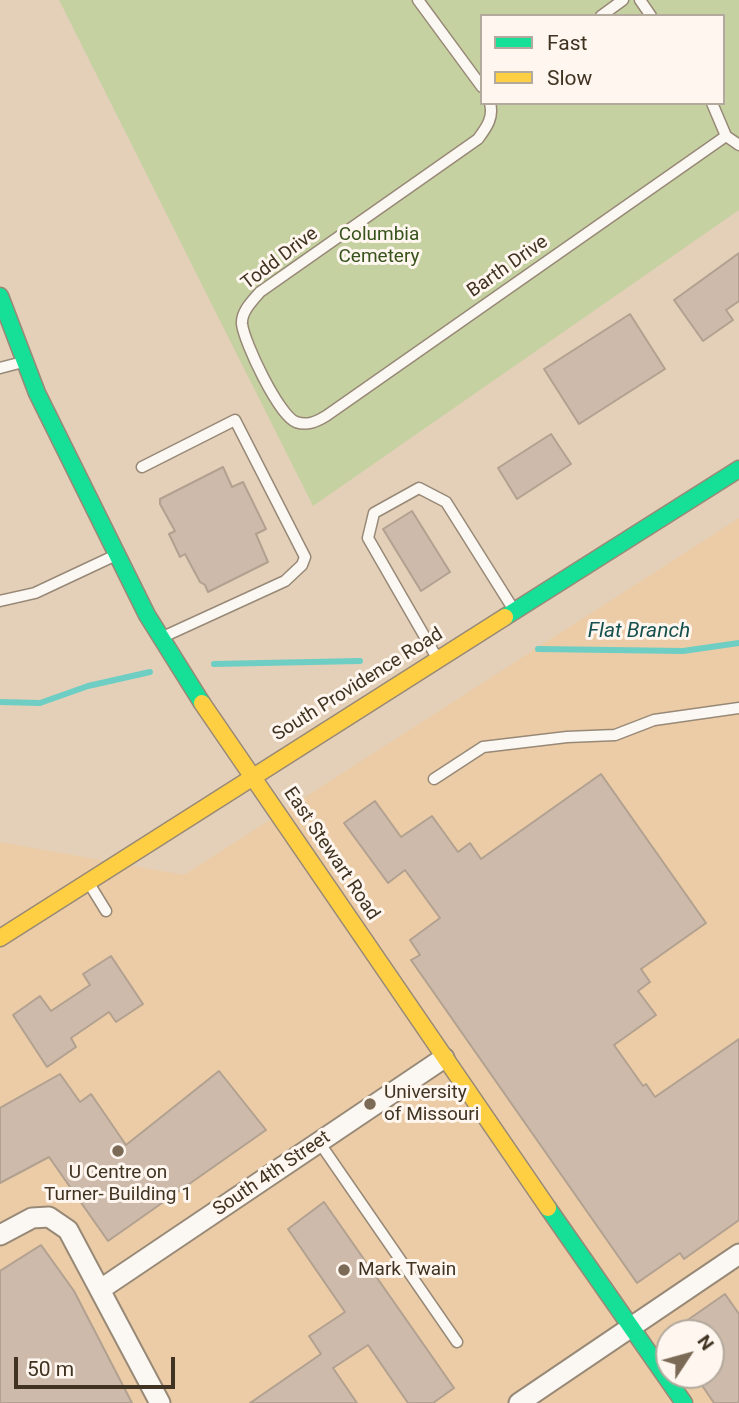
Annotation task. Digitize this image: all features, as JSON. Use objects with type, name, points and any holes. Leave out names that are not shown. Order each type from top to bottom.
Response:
[{"type":"street","name":"East Stewart Road","points":[[0,296],[37,393],[147,615],[161,638],[202,703],[444,1058],[684,1403]]},
{"type":"street","name":"South Providence Road","points":[[0,938],[739,469]]},
{"type":"street","name":"South 4th Street","points":[[100,1289],[444,1058]]},
{"type":"street","points":[[0,1235],[32,1218],[49,1216],[68,1230],[160,1403]]},
{"type":"street","points":[[519,1403],[739,1254]]},
{"type":"lane","points":[[418,0],[480,83]]},
{"type":"lane","points":[[604,14],[623,0]]},
{"type":"lane","name":"Todd Drive","points":[[294,422],[276,404],[247,341],[242,322],[248,305],[260,292],[478,139],[488,126],[491,105]]},
{"type":"lane","points":[[713,105],[726,136],[739,145]]},
{"type":"lane","name":"Barth Drive","points":[[294,422],[311,424],[326,416],[726,136]]},
{"type":"lane","points":[[0,368],[25,362]]},
{"type":"lane","points":[[142,467],[235,420],[305,557],[302,565],[285,581],[161,638]]},
{"type":"lane","points":[[438,659],[368,538],[374,513],[419,488],[446,502],[514,611]]},
{"type":"lane","points":[[0,601],[35,593],[117,554]]},
{"type":"lane","points":[[434,779],[483,747],[567,737],[615,735],[654,720],[739,708]]},
{"type":"lane","points":[[88,882],[106,911]]},
{"type":"lane","points":[[319,1142],[457,1342]]},
{"type":"shaded area","name":"University of Missouri","points":[[739,518],[739,1403],[0,1403],[0,842],[184,875]]},
{"type":"green space","name":"Columbia Cemetery","points":[[59,0],[739,0],[739,210],[313,506]]},
{"type":"building","points":[[739,253],[739,301],[726,310],[733,320],[703,341],[674,300]]},
{"type":"building","points":[[630,314],[665,369],[579,424],[544,369]]},
{"type":"building","points":[[551,434],[571,464],[517,499],[498,468]]},
{"type":"building","points":[[223,467],[232,487],[243,482],[266,529],[256,534],[268,562],[208,592],[185,554],[180,557],[169,534],[175,531],[160,504],[160,499]]},
{"type":"building","points":[[412,511],[450,572],[421,591],[383,529]]},
{"type":"building","points":[[601,774],[706,923],[641,969],[650,982],[638,991],[656,1015],[614,1045],[643,1086],[646,1084],[655,1097],[739,1039],[739,1220],[684,1259],[680,1253],[637,1283],[411,960],[420,955],[410,940],[440,918],[405,870],[388,883],[344,823],[375,801],[401,837],[432,816],[458,852],[470,843],[481,859]]},
{"type":"building","points":[[111,956],[143,1004],[116,1022],[109,1012],[71,1038],[76,1047],[47,1067],[13,1015],[40,996],[51,1011],[90,985],[83,974]]},
{"type":"building","name":"U Centre on Turner- Building 1","points":[[219,1071],[266,1130],[108,1241],[49,1157],[0,1183],[0,1108],[60,1074],[80,1102],[91,1094],[126,1145]]},
{"type":"building","name":"Mark Twain","points":[[324,1202],[454,1388],[433,1403],[408,1403],[368,1345],[333,1368],[357,1403],[250,1403],[321,1354],[309,1336],[345,1312],[288,1229]]},
{"type":"building","points":[[41,1245],[74,1291],[132,1403],[0,1403],[0,1271]]},
{"type":"building","points":[[725,1294],[739,1314],[739,1403],[714,1403],[704,1389],[725,1389],[725,1319],[689,1319]]},
{"type":"waterway","name":"Flat Branch","points":[[538,649],[683,651],[739,643]]},
{"type":"waterway","name":"Flat Branch","points":[[214,664],[360,661]]},
{"type":"waterway","name":"Flat Branch","points":[[0,702],[40,703],[88,686],[150,672]]},
{"type":"traffic: fast","points":[[0,296],[37,393],[147,615],[202,703]]},
{"type":"traffic: fast","points":[[505,617],[739,469]]},
{"type":"traffic: fast","points":[[548,1208],[684,1403]]},
{"type":"traffic: slow","points":[[0,938],[505,617]]},
{"type":"traffic: slow","points":[[202,703],[548,1208]]},
{"type":"place","name":"University of Missouri","points":[[370,1104]]},
{"type":"place","name":"U Centre on Turner- Building 1","points":[[118,1151]]},
{"type":"place","name":"Mark Twain","points":[[344,1270]]}]
